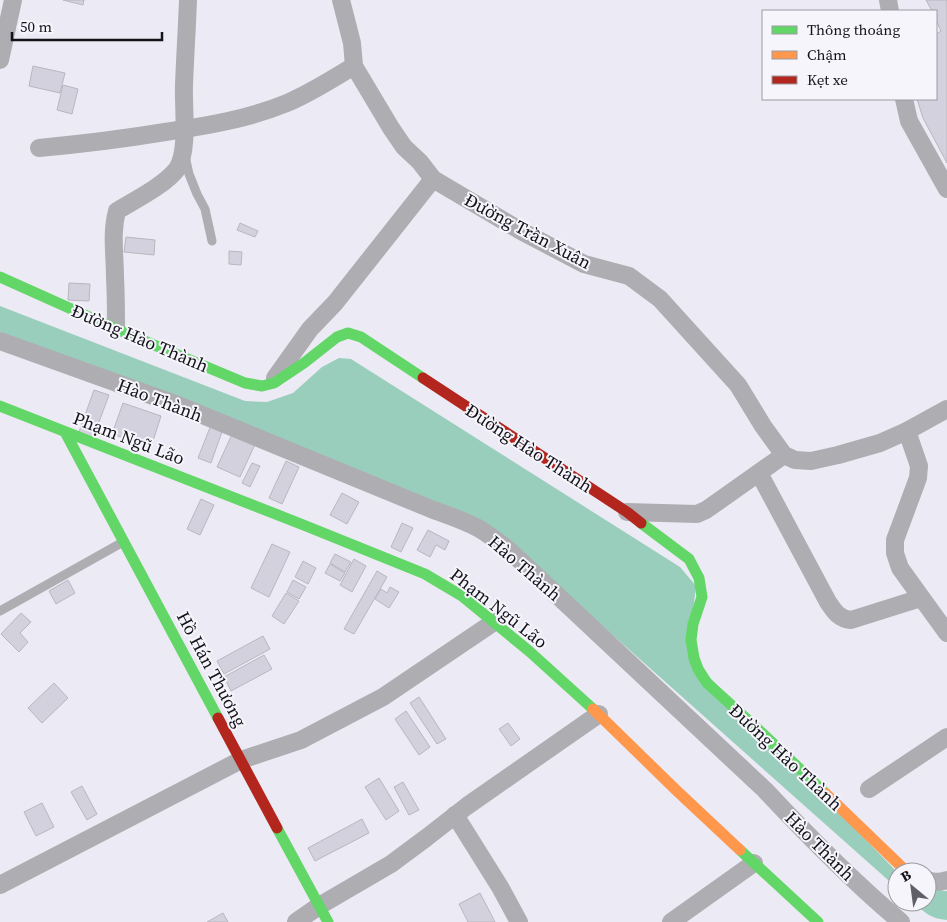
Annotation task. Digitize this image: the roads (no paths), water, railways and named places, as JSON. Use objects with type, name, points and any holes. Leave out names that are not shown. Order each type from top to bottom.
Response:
[{"type":"street","points":[[0,60],[13,0]]},
{"type":"street","points":[[116,329],[113,237],[118,211],[168,178],[182,159],[184,148],[184,86],[188,0]]},
{"type":"street","name":"Đường Trần Xuân","points":[[341,0],[352,43],[354,66],[404,147],[433,178],[521,231],[584,264],[629,276],[660,299],[738,385],[763,426],[784,455]]},
{"type":"street","points":[[39,148],[184,130],[230,121],[268,110],[310,92],[354,66]]},
{"type":"street","points":[[904,100],[909,121],[947,189]]},
{"type":"street","points":[[269,385],[310,329],[335,303],[433,178]]},
{"type":"street","name":"Đường Hào Thành","points":[[0,277],[116,329],[245,383],[258,386],[269,385],[285,376],[336,337],[345,333],[353,334],[369,342],[627,512],[689,560],[700,578],[702,597],[693,624],[691,640],[698,669],[707,683],[898,862]]},
{"type":"street","name":"Hào Thành","points":[[0,341],[178,405],[478,528],[510,551],[750,777],[839,866],[901,922]]},
{"type":"street","name":"Phạm Ngũ Lão","points":[[0,406],[425,574],[462,596],[529,651],[598,714],[676,790],[818,922]]},
{"type":"street","points":[[627,512],[697,514],[706,510],[784,455],[795,460],[811,461],[838,455],[880,443],[907,431],[947,409]]},
{"type":"street","points":[[907,431],[919,466],[918,478],[895,540],[895,552],[900,568],[947,633]]},
{"type":"street","name":"Hồ Hán Thương","points":[[65,432],[328,922]]},
{"type":"street","points":[[759,473],[835,613],[844,619],[851,620],[921,598]]},
{"type":"street","points":[[0,885],[241,760],[301,740],[383,697],[494,622]]},
{"type":"street","points":[[296,922],[319,906],[391,864],[455,815],[598,714]]},
{"type":"street","points":[[869,789],[947,737]]},
{"type":"street","points":[[455,815],[520,922]]},
{"type":"street","points":[[671,922],[754,863]]},
{"type":"lane","points":[[184,148],[189,174],[205,209],[212,241]]},
{"type":"lane","points":[[0,611],[124,542]]}]
